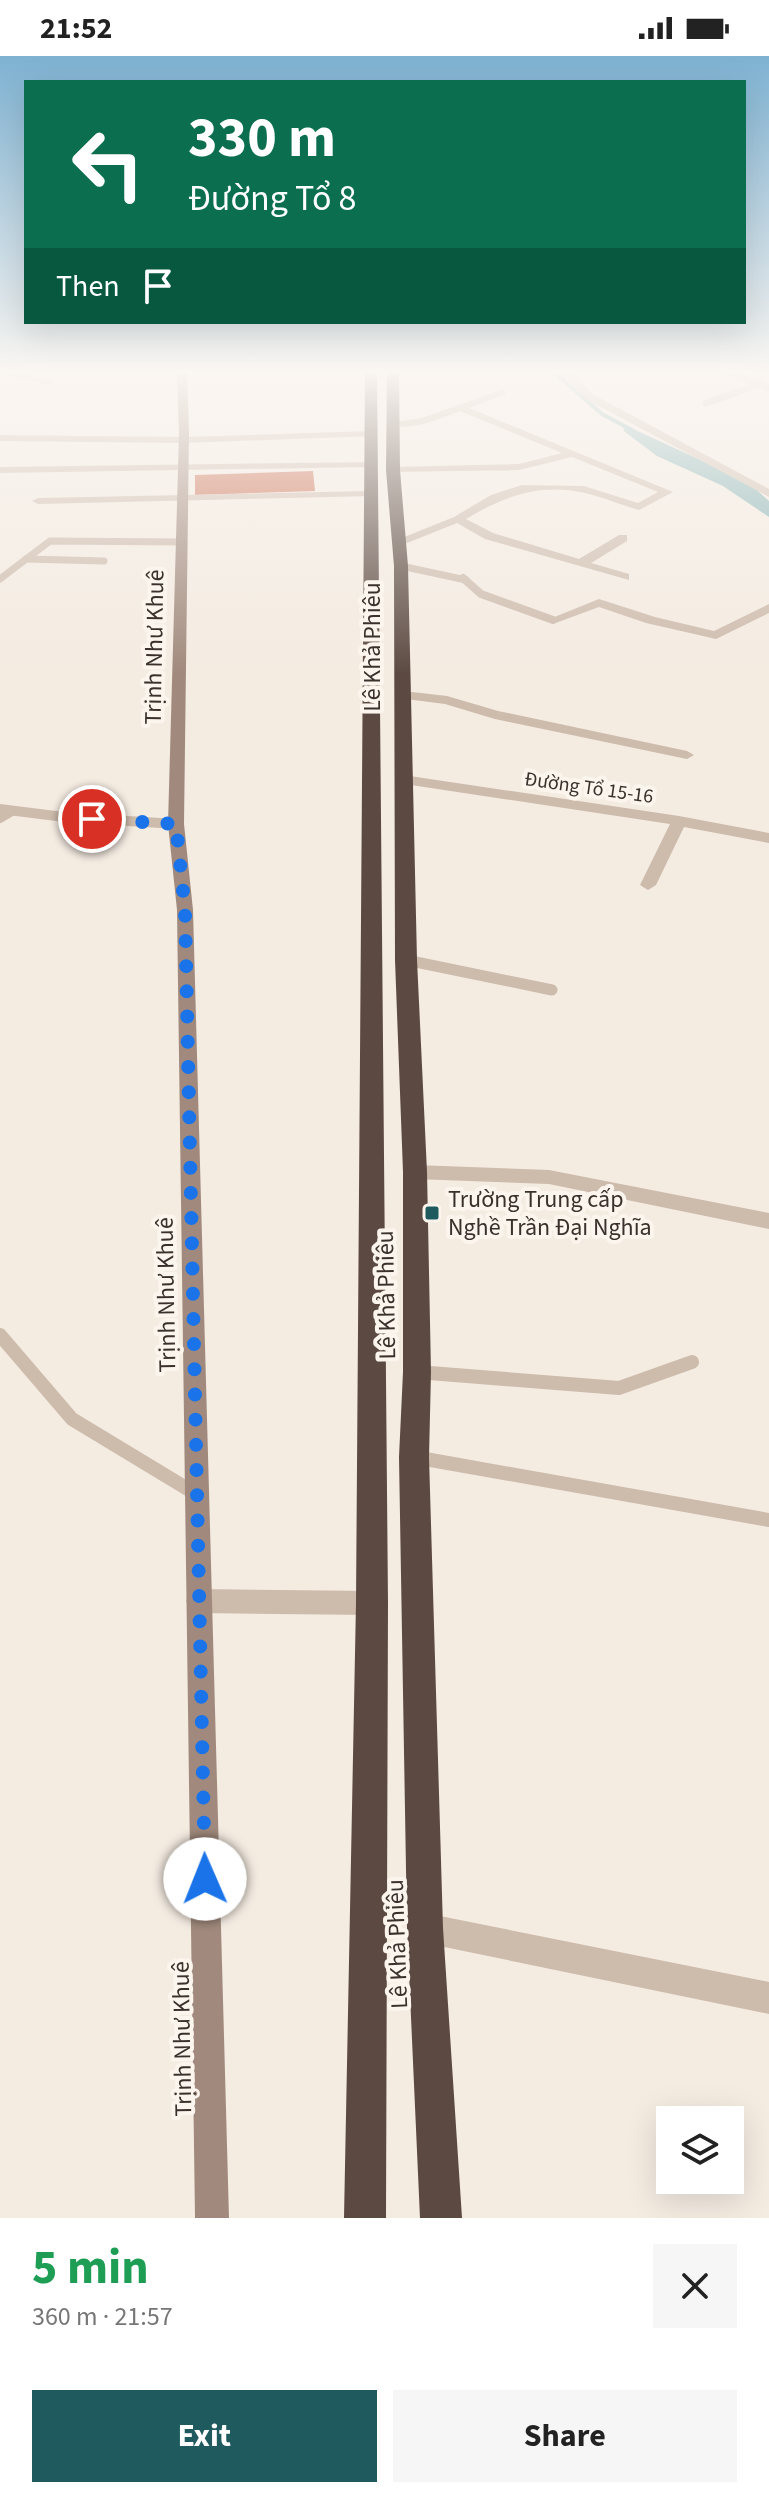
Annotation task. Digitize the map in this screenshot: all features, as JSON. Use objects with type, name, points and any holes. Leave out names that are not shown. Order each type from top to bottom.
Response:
[{"type":"highway","name":"Lê Khả Phiêu","points":[[365,2218],[372,1603],[369,494],[379,473]]},
{"type":"highway","name":"Lê Khả Phiêu","points":[[383,473],[400,554],[406,960],[415,1172],[417,1372],[414,1457],[425,1928],[441,2218]]},
{"type":"street","name":"Trịnh Như Khuê","points":[[182,473],[176,824],[185,910],[212,2218]]},
{"type":"street","points":[[400,554],[495,497],[522,488],[584,489],[639,507],[667,492],[619,473]]},
{"type":"street","points":[[730,473],[769,494]]},
{"type":"street","points":[[38,501],[369,494]]},
{"type":"street","points":[[458,519],[489,536],[625,577]]},
{"type":"street","points":[[582,563],[623,538]]},
{"type":"street","points":[[553,620],[599,603],[651,620],[716,635],[769,608]]},
{"type":"street","points":[[403,695],[447,700],[495,715],[687,755]]},
{"type":"street","name":"Đường Tổ 15-16","points":[[403,780],[679,821],[769,838]]},
{"type":"street","points":[[4,813],[176,824]]},
{"type":"street","points":[[648,885],[679,821]]},
{"type":"street","points":[[415,1172],[549,1177],[769,1221]]},
{"type":"street","points":[[199,1601],[372,1603]]},
{"type":"street","points":[[425,1928],[769,1998]]},
{"type":"lane","points":[[0,579],[50,541],[182,542]]},
{"type":"lane","points":[[400,554],[464,578],[481,594],[553,620]]},
{"type":"lane","points":[[26,559],[104,561]]},
{"type":"lane","points":[[406,960],[552,990]]},
{"type":"lane","points":[[0,1335],[72,1419],[196,1494]]},
{"type":"lane","points":[[417,1372],[619,1388],[692,1362]]},
{"type":"lane","points":[[414,1457],[769,1520]]},
{"type":"water","points":[[694,473],[728,473],[751,485],[769,501],[769,517],[723,486]]},
{"type":"building","points":[[313,473],[315,491],[195,495],[195,475]]},
{"type":"place","name":"Trường Trung cấp Nghề Trần Đại Nghĩa","points":[[432,1213]]},
{"type":"route","points":[[92,819],[176,824],[185,910],[205,1879]]}]
